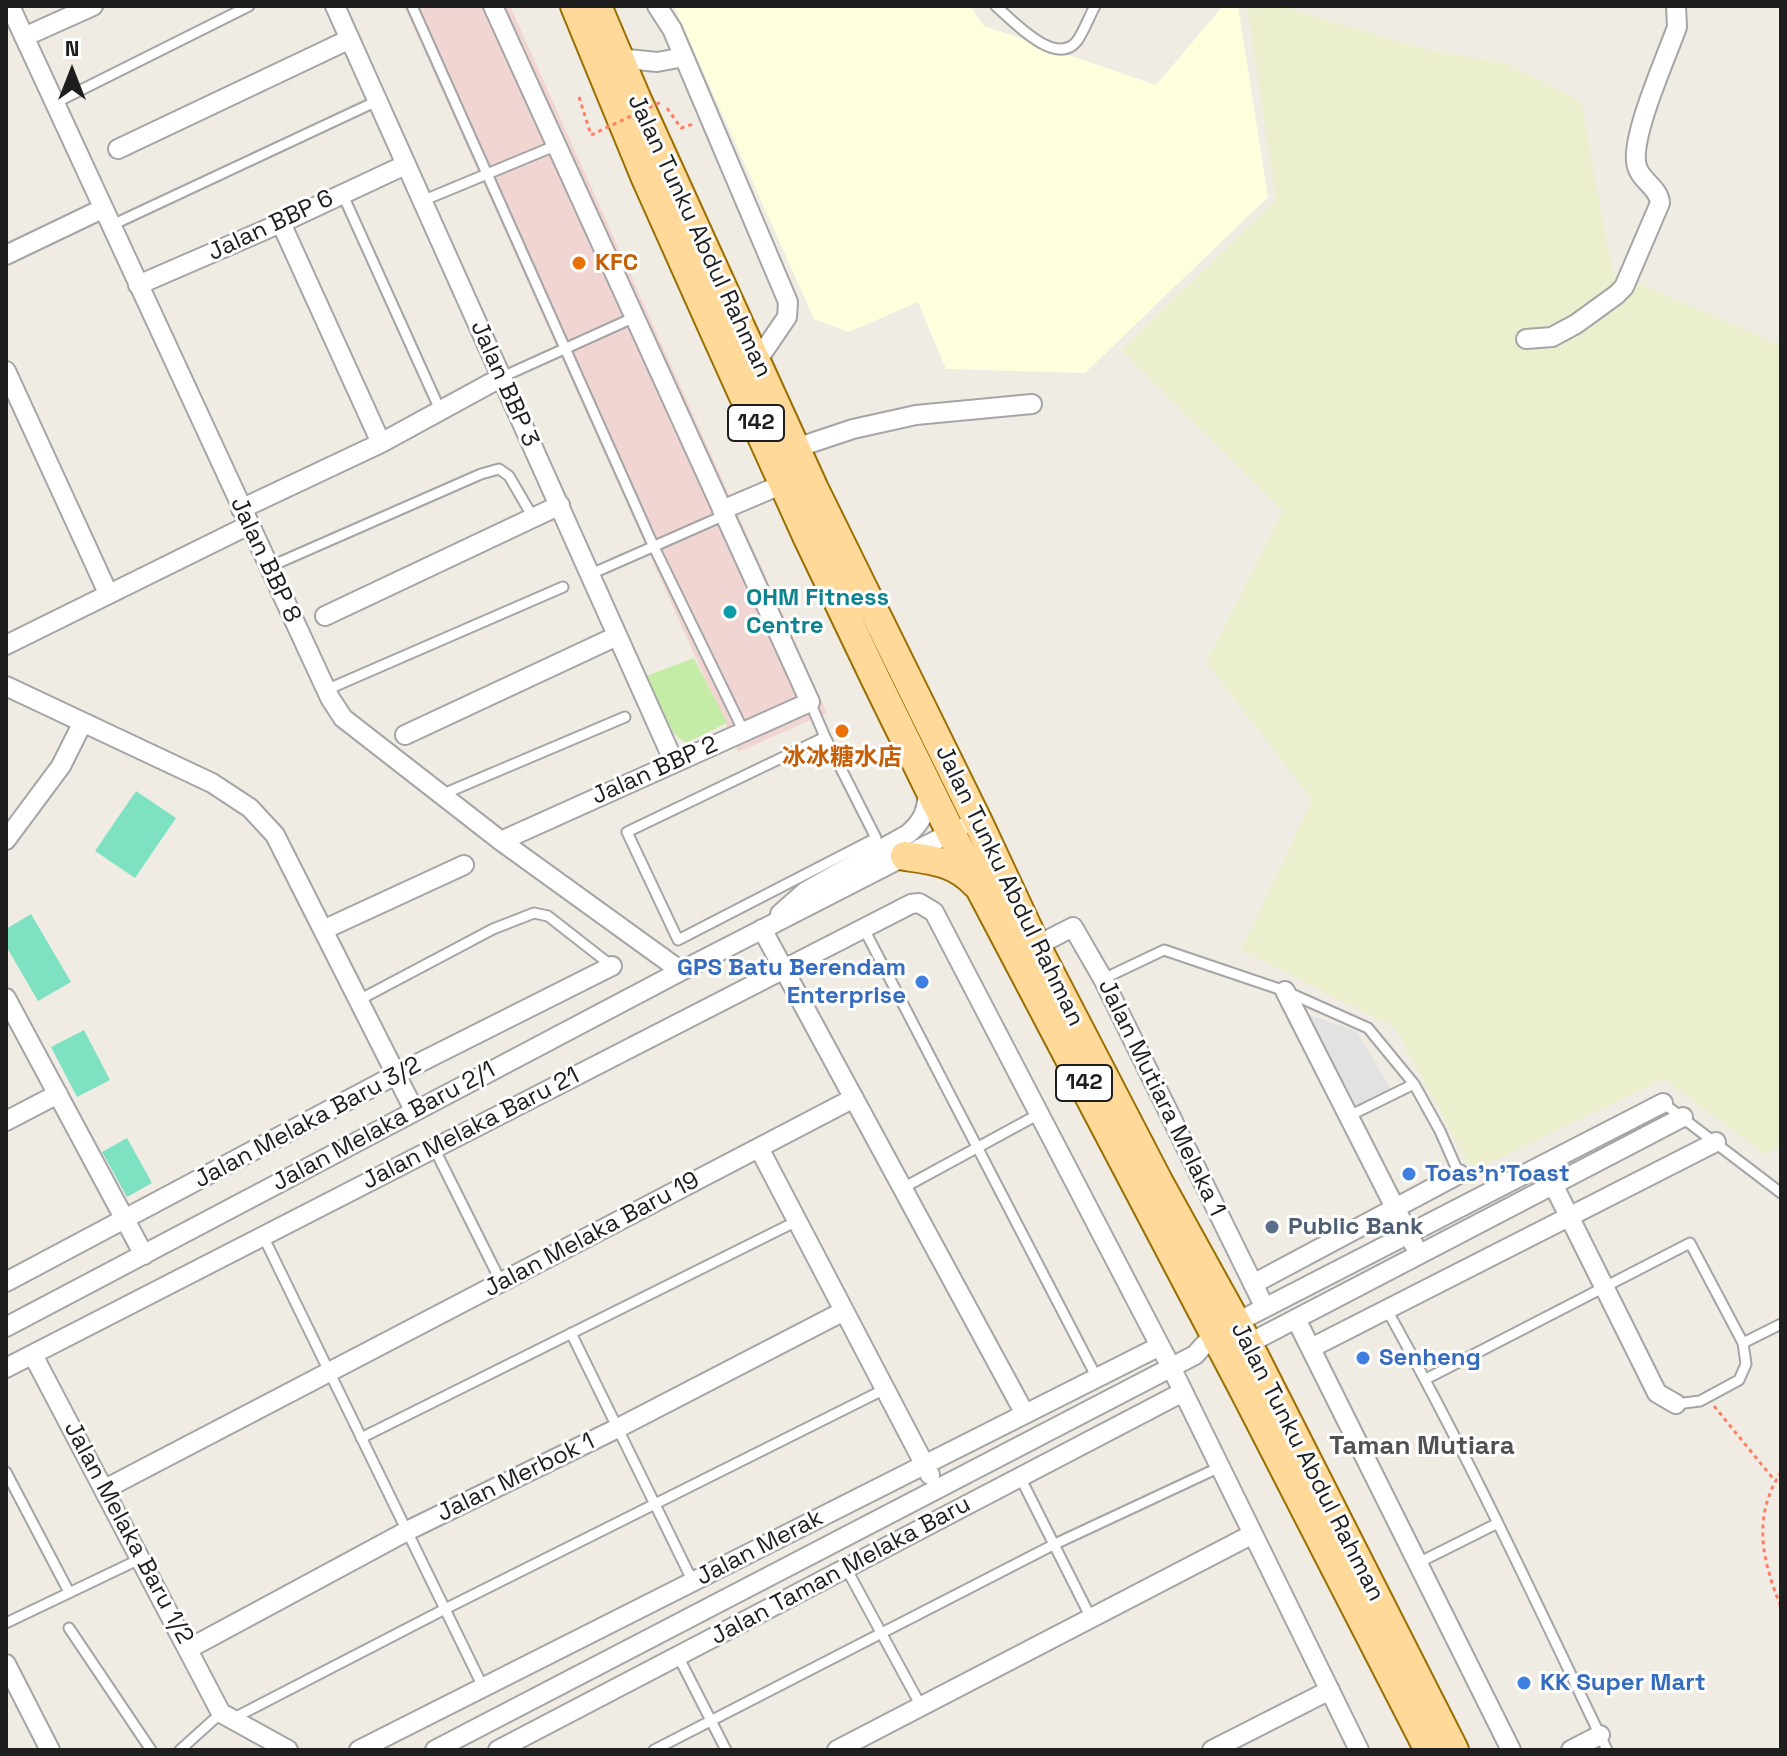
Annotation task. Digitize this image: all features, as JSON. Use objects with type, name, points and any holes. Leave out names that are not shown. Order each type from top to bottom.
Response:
[{"type":"main road","name":"Jalan Tunku Abdul Rahman","points":[[575,6],[645,176],[783,484],[951,833],[1224,1342],[1454,1750]]},
{"type":"main road","name":"Jalan Tunku Abdul Rahman","points":[[597,6],[796,448],[977,820],[1224,1342],[1429,1750]]},
{"type":"main road","points":[[905,856],[943,861],[958,868],[985,894]]},
{"type":"street","points":[[24,37],[93,6]]},
{"type":"street","name":"Jalan BBP 3","points":[[335,6],[674,762]]},
{"type":"street","points":[[493,6],[810,702]]},
{"type":"street","points":[[657,6],[672,29],[788,302],[787,317],[757,361]]},
{"type":"street","points":[[1526,339],[1552,337],[1603,306],[1624,287],[1660,203],[1657,192],[1638,171],[1637,146],[1677,27],[1676,6]]},
{"type":"street","name":"Jalan BBP 8","points":[[10,14],[55,103],[326,690],[343,718],[358,733],[501,841],[681,971]]},
{"type":"street","points":[[118,149],[350,39]]},
{"type":"street","points":[[618,58],[657,62],[684,57]]},
{"type":"street","name":"Jalan BBP 6","points":[[138,285],[405,165]]},
{"type":"street","points":[[6,255],[106,218]]},
{"type":"street","points":[[281,223],[381,443]]},
{"type":"street","points":[[6,371],[108,593]]},
{"type":"street","points":[[6,645],[108,593],[500,378]]},
{"type":"street","points":[[796,448],[853,429],[916,415],[1032,404]]},
{"type":"street","points":[[724,513],[783,484]]},
{"type":"street","points":[[325,616],[560,505]]},
{"type":"street","points":[[405,735],[617,636]]},
{"type":"street","points":[[6,686],[212,783],[250,808],[275,835],[414,1110]]},
{"type":"street","name":"Jalan BBP 2","points":[[501,841],[810,702]]},
{"type":"street","points":[[6,840],[61,766],[83,722]]},
{"type":"street","points":[[762,929],[806,891],[908,834],[919,824],[928,799],[926,778]]},
{"type":"street","points":[[762,929],[977,820]]},
{"type":"street","points":[[323,930],[464,865]]},
{"type":"street","name":"Jalan Melaka Baru 21","points":[[6,1368],[264,1238],[783,968],[911,904],[919,903],[934,912],[1171,1367]]},
{"type":"street","name":"Jalan Mutiara Melaka 1","points":[[1036,946],[1073,927],[1103,979],[1265,1308]]},
{"type":"street","points":[[762,929],[1025,1414]]},
{"type":"street","name":"Jalan Melaka Baru 2/1","points":[[6,1327],[762,929]]},
{"type":"street","name":"Jalan Melaka Baru 3/2","points":[[6,1282],[397,1074],[612,966]]},
{"type":"street","points":[[1285,991],[1419,1255]]},
{"type":"street","points":[[6,998],[144,1255]]},
{"type":"street","points":[[6,1121],[58,1094]]},
{"type":"street","name":"Jalan Melaka Baru 19","points":[[105,1489],[854,1098]]},
{"type":"street","points":[[1224,1342],[1265,1308],[1663,1103]]},
{"type":"street","points":[[1224,1342],[1296,1319],[1683,1117]]},
{"type":"street","points":[[1311,1348],[1716,1142]]},
{"type":"street","points":[[759,1148],[937,1488]]},
{"type":"street","points":[[1543,1164],[1607,1287],[1657,1393],[1676,1404]]},
{"type":"street","points":[[1253,1284],[1459,1174]]},
{"type":"street","name":"Jalan Merbok 1","points":[[190,1648],[407,1531],[618,1428],[844,1311]]},
{"type":"street","points":[[1296,1319],[1511,1750]]},
{"type":"street","name":"Jalan Merak","points":[[435,1750],[698,1611],[1224,1342]]},
{"type":"street","name":"Jalan Merak","points":[[359,1750],[1160,1346]]},
{"type":"street","name":"Jalan Melaka Baru 1/2","points":[[33,1355],[227,1716]]},
{"type":"street","points":[[1171,1367],[1359,1750]]},
{"type":"street","name":"Jalan Taman Melaka Baru","points":[[498,1750],[1183,1392]]},
{"type":"street","points":[[837,1750],[1253,1534]]},
{"type":"street","points":[[833,1542],[846,1568]]},
{"type":"street","points":[[690,1583],[698,1611],[711,1638]]},
{"type":"street","points":[[6,1664],[50,1750]]},
{"type":"street","points":[[1212,1750],[1330,1690]]},
{"type":"street","points":[[227,1716],[288,1750]]},
{"type":"street","points":[[1571,1750],[1604,1743]]},
{"type":"lane","points":[[55,103],[249,6]]},
{"type":"lane","points":[[412,6],[653,545],[744,732]]},
{"type":"lane","points":[[996,6],[1042,45],[1052,48],[1068,47],[1075,43],[1095,6]]},
{"type":"lane","points":[[106,218],[377,101]]},
{"type":"lane","points":[[422,201],[557,145]]},
{"type":"lane","points":[[342,193],[441,412]]},
{"type":"lane","points":[[500,378],[635,317]]},
{"type":"lane","points":[[269,567],[481,474],[499,469],[509,476],[534,519]]},
{"type":"lane","points":[[591,574],[724,513]]},
{"type":"lane","points":[[326,690],[563,587]]},
{"type":"lane","points":[[810,702],[876,838],[678,940],[627,832],[825,737]]},
{"type":"lane","points":[[441,795],[625,717]]},
{"type":"lane","points":[[359,1000],[493,929],[534,913],[548,916],[612,966]]},
{"type":"lane","points":[[864,929],[1097,1378]]},
{"type":"lane","points":[[1103,979],[1164,950],[1285,991],[1368,1028],[1414,1084],[1459,1174]]},
{"type":"lane","points":[[1347,1117],[1414,1084]]},
{"type":"lane","points":[[1663,1103],[1781,1193]]},
{"type":"lane","points":[[903,1188],[1039,1114]]},
{"type":"lane","points":[[434,1148],[501,1282]]},
{"type":"lane","points":[[361,1438],[797,1221]]},
{"type":"lane","points":[[264,1238],[483,1687]]},
{"type":"lane","points":[[1426,1379],[1690,1243],[1743,1343],[1746,1355],[1744,1373],[1739,1380],[1707,1397],[1676,1404]]},
{"type":"lane","points":[[1386,1308],[1426,1379],[1604,1743]]},
{"type":"lane","points":[[1743,1343],[1781,1324]]},
{"type":"lane","points":[[571,1333],[655,1503],[690,1583]]},
{"type":"lane","points":[[180,1750],[227,1716],[885,1389]]},
{"type":"lane","points":[[654,1750],[1055,1544],[1220,1467]]},
{"type":"lane","points":[[6,1472],[69,1592]]},
{"type":"lane","points":[[1020,1477],[1091,1618]]},
{"type":"lane","points":[[1416,1564],[1498,1523]]},
{"type":"lane","points":[[6,1623],[142,1558]]},
{"type":"lane","points":[[846,1568],[921,1706]]},
{"type":"lane","points":[[69,1628],[151,1750]]},
{"type":"lane","points":[[678,1656],[726,1750]]},
{"type":"path","points":[[579,97],[591,135],[663,101],[681,128],[710,118]]},
{"type":"path","points":[[1707,1397],[1775,1481]]},
{"type":"path","points":[[1781,1472],[1763,1519],[1762,1549],[1781,1607]]},
{"type":"shaded area","points":[[404,6],[510,6],[827,713],[738,752]]},
{"type":"shaded area","points":[[674,6],[970,6],[984,26],[1156,85],[1223,6],[1238,6],[1268,197],[1085,373],[946,369],[918,302],[849,332],[814,319]]},
{"type":"shaded area","points":[[1247,6],[1281,6],[1424,49],[1509,64],[1581,102],[1613,272],[1781,345],[1781,1143],[1765,1155],[1664,1079],[1472,1171],[1395,1028],[1241,950],[1312,800],[1206,662],[1283,511],[1121,350],[1276,200]]},
{"type":"shaded area","points":[[1304,1013],[1356,1031],[1392,1090],[1352,1107]]},
{"type":"green space","points":[[694,658],[727,723],[686,743],[674,734],[646,676]]},
{"type":"green space","points":[[136,791],[176,818],[135,878],[95,851]]},
{"type":"green space","points":[[31,914],[71,982],[38,1001],[6,946],[6,929]]},
{"type":"green space","points":[[84,1030],[110,1080],[77,1097],[51,1047]]},
{"type":"green space","points":[[127,1138],[152,1183],[127,1197],[102,1152]]},
{"type":"place","name":"KFC","points":[[579,263]]},
{"type":"place","name":"OHM Fitness Centre","points":[[730,612]]},
{"type":"place","name":"冰冰糖水店","points":[[842,731]]},
{"type":"place","name":"GPS Batu Berendam Enterprise","points":[[922,982]]},
{"type":"place","name":"Toas'n'Toast","points":[[1409,1174]]},
{"type":"place","name":"Public Bank","points":[[1272,1227]]},
{"type":"place","name":"Senheng","points":[[1363,1358]]},
{"type":"place","name":"KK Super Mart","points":[[1524,1683]]},
{"type":"district","name":"Taman Mutiara","points":[[1422,1447]]}]
